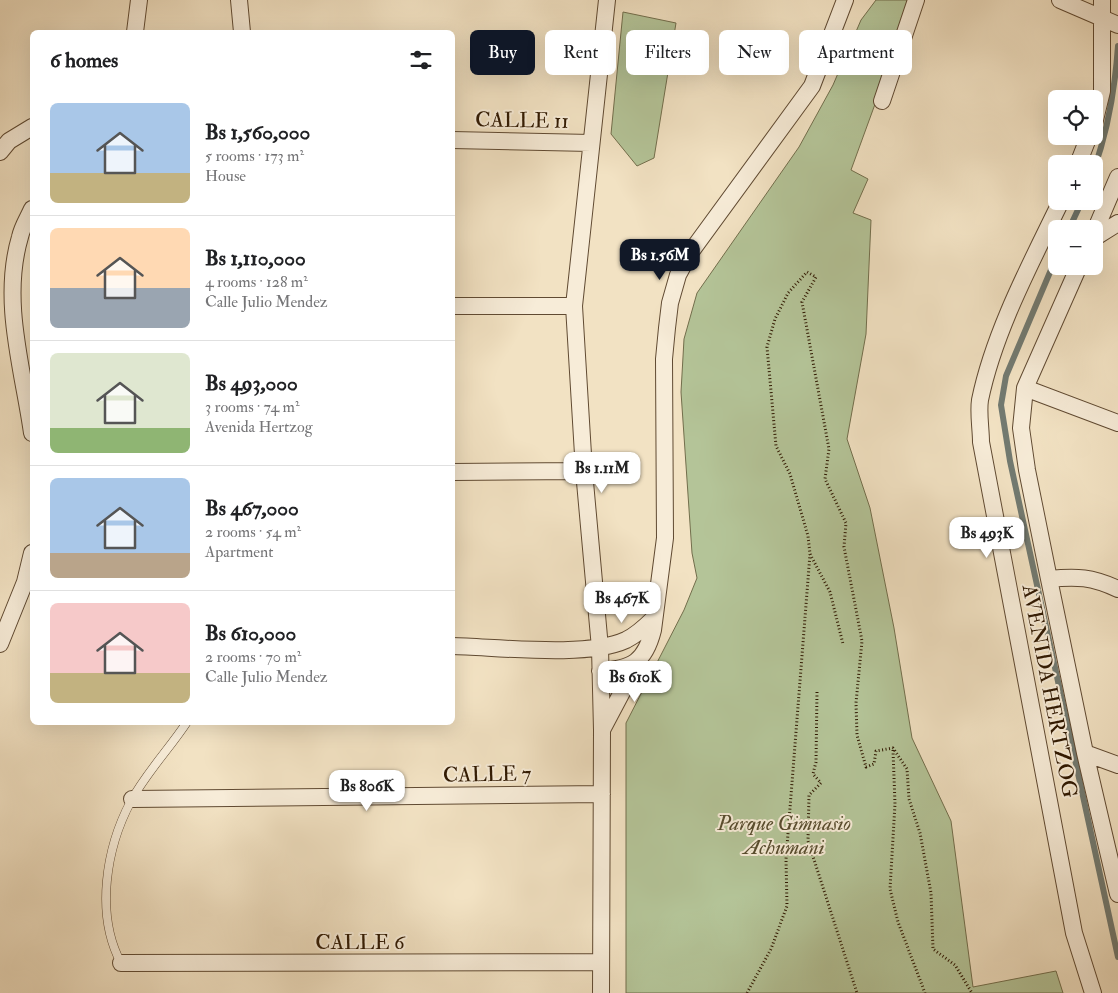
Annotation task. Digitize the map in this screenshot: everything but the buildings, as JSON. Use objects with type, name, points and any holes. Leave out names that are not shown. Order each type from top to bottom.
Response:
[{"type":"street","points":[[135,30],[139,0]]},
{"type":"street","points":[[239,0],[242,30]]},
{"type":"street","points":[[601,993],[602,730],[600,648],[584,471],[574,306],[607,0]]},
{"type":"street","points":[[602,730],[650,640],[665,538],[664,359],[670,303],[678,275],[690,253],[812,86],[845,0]]},
{"type":"street","points":[[882,101],[916,0]]},
{"type":"street","points":[[1060,0],[1118,25]]},
{"type":"street","points":[[1102,0],[1102,90]]},
{"type":"street","points":[[0,152],[8,141],[30,129]]},
{"type":"street","name":"CALLE 11","points":[[455,140],[591,143]]},
{"type":"street","points":[[1099,220],[1118,177]]},
{"type":"street","name":"AVENIDA HERTZOG","points":[[1057,210],[1022,280],[997,346],[980,402],[981,442],[1074,933],[1093,993]]},
{"type":"street","points":[[30,214],[20,236],[12,280],[13,324],[30,422]]},
{"type":"street","points":[[1103,232],[1118,223]]},
{"type":"street","name":"AVENIDA HERTZOG","points":[[1075,275],[1025,388],[1021,428],[1048,579],[1085,753],[1118,894]]},
{"type":"street","points":[[455,306],[574,306]]},
{"type":"street","points":[[1025,388],[1118,423]]},
{"type":"street","points":[[455,472],[584,471]]},
{"type":"street","points":[[0,644],[24,582],[30,560]]},
{"type":"street","points":[[1048,579],[1077,576],[1100,581],[1118,589]]},
{"type":"street","points":[[455,646],[600,648],[631,637],[653,619]]},
{"type":"street","points":[[600,671],[622,669],[639,660]]},
{"type":"street","points":[[1085,753],[1118,765]]},
{"type":"street","name":"CALLE 7","points":[[132,799],[602,794]]},
{"type":"street","name":"CALLE 6","points":[[121,963],[600,962]]},
{"type":"lane","points":[[121,963],[112,947],[107,911],[108,873],[116,835],[132,799],[186,725]]},
{"type":"path","points":[[747,993],[771,949],[787,906],[788,841],[810,554],[808,536],[790,474],[776,446],[767,347],[775,319],[788,293],[807,272],[816,277],[802,302],[830,449],[825,479],[846,523],[844,547],[862,641],[857,681],[857,735],[866,767],[874,764],[876,750],[893,748]]},
{"type":"path","points":[[810,554],[819,567],[830,592],[843,644]]},
{"type":"path","points":[[817,692],[816,762],[813,774],[821,783],[809,795],[808,840],[857,993]]},
{"type":"path","points":[[893,748],[895,804],[890,889],[898,922],[925,993]]},
{"type":"path","points":[[893,748],[907,769],[909,800],[920,833],[930,894],[933,949],[955,965],[972,993]]},
{"type":"green space","name":"Parque Gimnasio Achumani","points":[[876,0],[913,0],[902,30],[857,30],[861,20]]},
{"type":"green space","points":[[623,12],[676,23],[675,30],[626,30],[626,75],[668,75],[654,158],[637,166],[611,134]]},
{"type":"green space","name":"Parque Gimnasio Achumani","points":[[837,75],[886,75],[851,170],[868,179],[853,213],[871,220],[866,334],[847,439],[870,508],[894,628],[912,738],[951,821],[973,987],[1056,971],[1063,993],[626,993],[626,723],[684,610],[697,578],[692,553],[681,392],[684,339],[697,293],[799,147]]},
{"type":"waterway","points":[[1098,155],[1110,109],[1118,46]]},
{"type":"waterway","points":[[1073,220],[1078,210]]},
{"type":"waterway","points":[[1049,275],[1006,376],[1001,405],[1010,461],[1118,957]]}]
